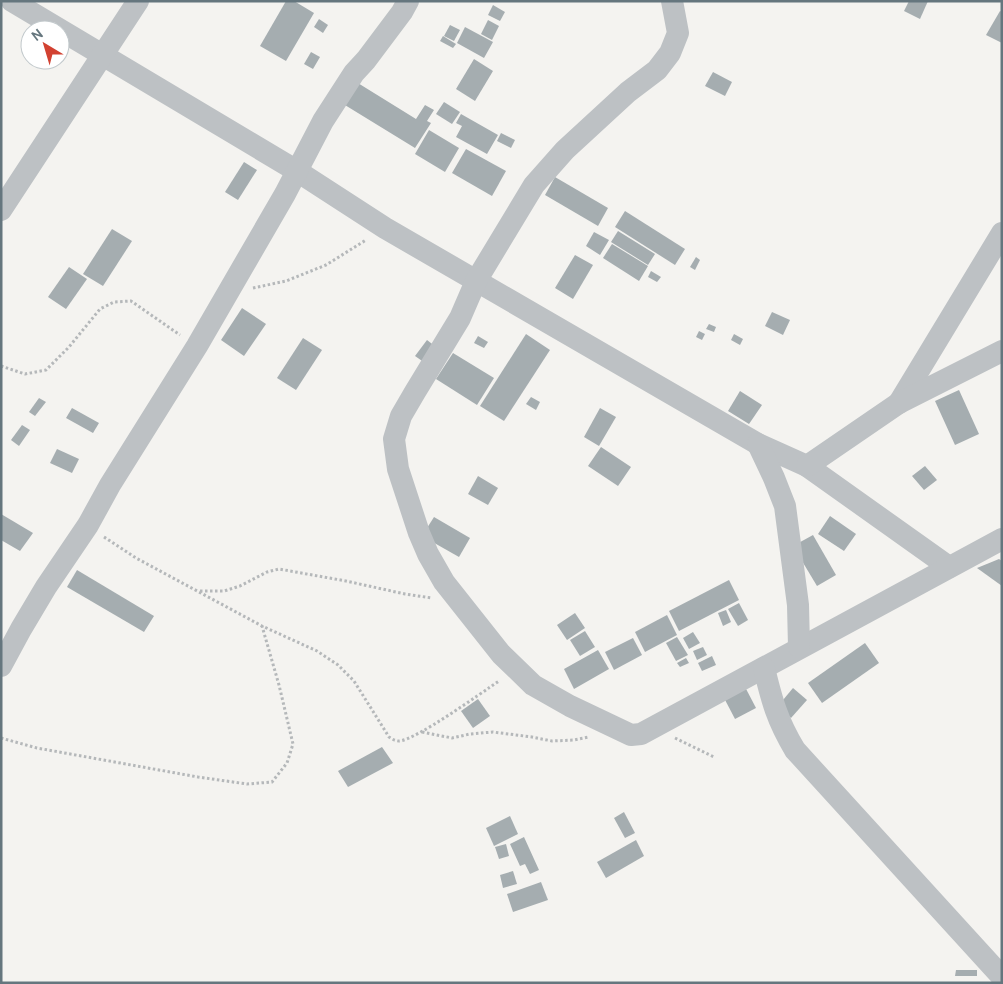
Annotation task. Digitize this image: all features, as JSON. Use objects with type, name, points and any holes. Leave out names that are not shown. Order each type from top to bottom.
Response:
[{"type":"street","points":[[12,1],[297,171],[385,228],[758,444],[807,466],[949,567]]},
{"type":"street","points":[[1,210],[138,1]]},
{"type":"street","points":[[1,666],[46,587],[88,526],[124,461],[197,346],[285,194],[323,121],[354,73],[402,12],[408,1]]},
{"type":"street","points":[[672,1],[678,33],[670,53],[656,70],[628,92],[565,150],[534,185],[476,281],[460,318],[401,416],[394,439],[398,468],[419,533],[428,554],[444,582],[501,654],[533,685],[570,706],[631,735],[641,734],[1002,539]]},
{"type":"street","points":[[899,403],[1002,233]]},
{"type":"street","points":[[807,466],[899,403],[1002,351]]},
{"type":"street","points":[[758,444],[785,506],[798,605],[800,647]]},
{"type":"street","points":[[764,668],[780,725],[795,750],[1002,976]]},
{"type":"path","points":[[230,289],[257,288],[286,281],[326,265],[385,228]]},
{"type":"path","points":[[1,366],[25,374],[46,370],[69,347],[100,309],[114,302],[131,301],[197,346]]},
{"type":"path","points":[[88,526],[136,558],[262,626],[317,651],[338,665],[354,681],[389,737],[397,741],[405,740],[422,732],[516,670]]},
{"type":"path","points":[[199,591],[224,590],[240,586],[254,577],[279,568],[405,594],[460,602]]},
{"type":"path","points":[[1,738],[37,748],[198,777],[247,784],[272,782],[287,763],[293,744],[262,626]]},
{"type":"path","points":[[656,725],[688,745],[714,757]]},
{"type":"path","points":[[422,732],[452,738],[493,732],[524,735],[552,741],[590,737]]},
{"type":"building","points":[[286,1],[294,1],[314,13],[286,61],[260,46]]},
{"type":"building","points":[[909,1],[928,1],[920,19],[904,11]]},
{"type":"building","points":[[493,5],[505,12],[500,21],[488,15]]},
{"type":"building","points":[[1000,11],[1002,12],[1002,43],[986,35]]},
{"type":"building","points":[[319,19],[328,25],[323,33],[314,27]]},
{"type":"building","points":[[488,20],[499,26],[492,40],[481,34]]},
{"type":"building","points":[[450,25],[460,30],[454,41],[444,36]]},
{"type":"building","points":[[465,27],[493,42],[484,58],[457,43]]},
{"type":"building","points":[[443,36],[456,44],[453,48],[440,41]]},
{"type":"building","points":[[311,52],[320,57],[313,69],[304,64]]},
{"type":"building","points":[[474,59],[493,71],[475,101],[456,89]]},
{"type":"building","points":[[713,72],[732,82],[725,96],[705,86]]},
{"type":"building","points":[[353,80],[416,119],[425,105],[434,110],[427,121],[431,123],[415,148],[340,102]]},
{"type":"building","points":[[444,102],[460,112],[452,124],[436,114]]},
{"type":"building","points":[[461,114],[498,135],[487,154],[456,137],[462,126],[456,123]]},
{"type":"building","points":[[429,130],[459,148],[445,172],[415,154]]},
{"type":"building","points":[[501,133],[515,140],[511,148],[497,141]]},
{"type":"building","points":[[466,149],[506,171],[492,196],[452,173]]},
{"type":"building","points":[[244,162],[257,170],[238,200],[225,192]]},
{"type":"building","points":[[555,177],[608,208],[598,226],[545,195]]},
{"type":"building","points":[[625,211],[685,249],[675,265],[615,227]]},
{"type":"building","points":[[112,229],[132,241],[103,286],[83,274]]},
{"type":"building","points":[[618,231],[655,254],[648,265],[611,242]]},
{"type":"building","points":[[594,232],[609,240],[600,255],[586,246]]},
{"type":"building","points":[[612,244],[648,266],[639,281],[603,258]]},
{"type":"building","points":[[575,255],[593,265],[573,299],[555,288]]},
{"type":"building","points":[[696,257],[700,260],[695,270],[690,267]]},
{"type":"building","points":[[69,267],[87,279],[66,309],[48,297]]},
{"type":"building","points":[[651,271],[661,277],[657,282],[648,277]]},
{"type":"building","points":[[242,308],[266,324],[244,356],[221,340]]},
{"type":"building","points":[[772,312],[790,320],[783,335],[765,326]]},
{"type":"building","points":[[709,324],[716,327],[714,332],[706,329]]},
{"type":"building","points":[[699,331],[705,334],[702,340],[696,337]]},
{"type":"building","points":[[526,334],[550,350],[504,421],[480,406]]},
{"type":"building","points":[[734,334],[743,339],[740,345],[731,340]]},
{"type":"building","points":[[478,336],[488,342],[484,348],[474,343]]},
{"type":"building","points":[[303,338],[322,350],[296,390],[277,378]]},
{"type":"building","points":[[427,340],[436,347],[425,363],[415,356]]},
{"type":"building","points":[[453,353],[494,378],[477,405],[436,379]]},
{"type":"building","points":[[959,390],[979,434],[955,445],[935,401]]},
{"type":"building","points":[[740,391],[762,405],[749,424],[728,411]]},
{"type":"building","points":[[531,397],[540,402],[536,410],[526,404]]},
{"type":"building","points":[[39,398],[46,402],[35,416],[29,412]]},
{"type":"building","points":[[72,408],[99,423],[93,433],[66,418]]},
{"type":"building","points":[[600,408],[616,417],[599,446],[584,437]]},
{"type":"building","points":[[22,425],[30,430],[19,446],[11,440]]},
{"type":"building","points":[[601,447],[631,467],[618,486],[588,466]]},
{"type":"building","points":[[57,449],[79,459],[72,473],[50,463]]},
{"type":"building","points":[[925,466],[937,480],[924,490],[912,476]]},
{"type":"building","points":[[478,476],[498,488],[488,505],[468,494]]},
{"type":"building","points":[[1,514],[33,533],[20,551],[1,540]]},
{"type":"building","points":[[830,516],[856,534],[844,551],[818,534]]},
{"type":"building","points":[[434,517],[470,538],[459,557],[422,536]]},
{"type":"building","points":[[813,535],[836,575],[817,586],[793,546]]},
{"type":"building","points":[[999,559],[1002,561],[1002,586],[977,568]]},
{"type":"building","points":[[77,570],[154,616],[144,632],[67,587]]},
{"type":"building","points":[[729,580],[739,600],[679,631],[669,611]]},
{"type":"building","points":[[739,603],[748,620],[738,626],[728,609]]},
{"type":"building","points":[[726,610],[731,622],[723,626],[718,613]]},
{"type":"building","points":[[575,613],[585,628],[567,640],[557,625]]},
{"type":"building","points":[[667,615],[677,635],[645,652],[635,632]]},
{"type":"building","points":[[585,631],[595,647],[580,656],[570,640]]},
{"type":"building","points":[[693,632],[700,643],[689,649],[683,638]]},
{"type":"building","points":[[677,637],[688,655],[676,661],[666,643]]},
{"type":"building","points":[[633,638],[642,655],[614,670],[605,652]]},
{"type":"building","points":[[865,643],[879,663],[822,703],[808,683]]},
{"type":"building","points":[[703,647],[707,655],[697,660],[693,651]]},
{"type":"building","points":[[598,650],[609,669],[574,689],[564,669]]},
{"type":"building","points":[[712,656],[716,665],[702,671],[698,663]]},
{"type":"building","points":[[686,658],[689,663],[680,667],[677,663]]},
{"type":"building","points":[[744,685],[756,708],[735,719],[723,696]]},
{"type":"building","points":[[793,688],[807,700],[791,718],[778,706]]},
{"type":"building","points":[[478,699],[490,716],[473,728],[461,711]]},
{"type":"building","points":[[382,747],[393,763],[348,787],[338,771]]},
{"type":"building","points":[[624,812],[635,833],[625,838],[614,818]]},
{"type":"building","points":[[510,816],[518,834],[494,846],[486,828]]},
{"type":"building","points":[[524,837],[539,870],[530,874],[525,864],[520,866],[510,844]]},
{"type":"building","points":[[636,840],[644,856],[606,878],[597,862]]},
{"type":"building","points":[[506,844],[509,856],[499,859],[495,847]]},
{"type":"building","points":[[513,871],[517,884],[503,888],[500,875]]},
{"type":"building","points":[[541,882],[548,900],[513,912],[507,894]]},
{"type":"building","points":[[956,970],[977,970],[977,976],[955,976]]}]
